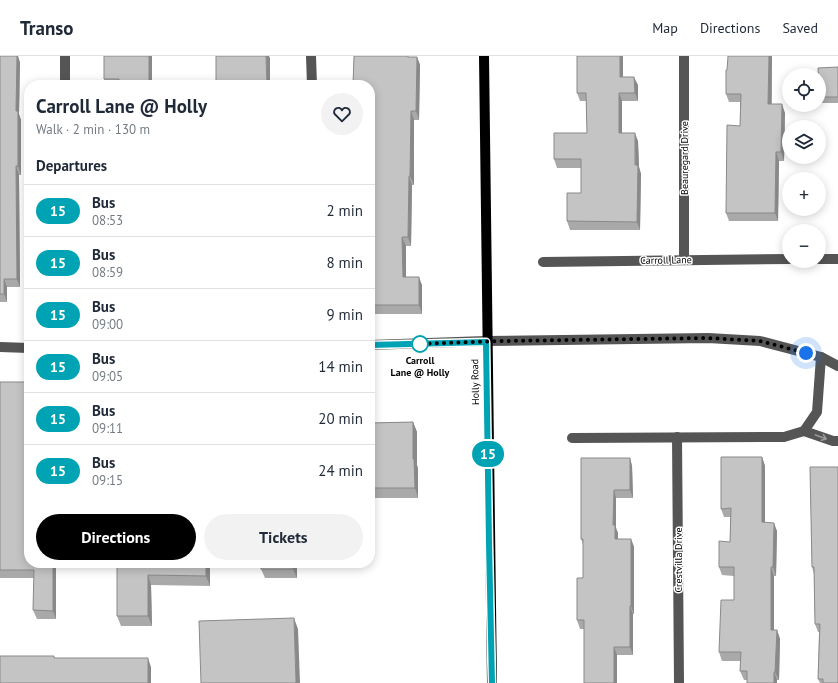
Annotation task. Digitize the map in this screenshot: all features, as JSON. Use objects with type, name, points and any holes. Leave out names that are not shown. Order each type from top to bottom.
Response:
[{"type":"main road","name":"Holly Road","points":[[484,56],[486,342],[492,683]]},
{"type":"street","points":[[64,56],[65,80]]},
{"type":"street","points":[[311,56],[312,80]]},
{"type":"street","name":"Beauregard Drive","points":[[684,56],[684,260]]},
{"type":"street","name":"Carroll Lane","points":[[543,262],[782,259]]},
{"type":"street","points":[[826,259],[838,259]]},
{"type":"street","points":[[375,345],[716,339],[760,341],[821,357],[838,366]]},
{"type":"street","points":[[0,348],[24,348]]},
{"type":"street","points":[[804,431],[817,412],[821,357]]},
{"type":"street","points":[[572,438],[784,437],[804,431],[833,441],[838,441]]},
{"type":"street","name":"Crestvilla Drive","points":[[677,438],[678,683]]},
{"type":"building","points":[[0,56],[17,56],[16,111],[18,111],[18,166],[16,166],[17,279],[4,279],[4,294],[0,294]]},
{"type":"building","points":[[104,56],[149,56],[149,80],[104,79]]},
{"type":"building","points":[[216,56],[266,56],[267,80],[216,80]]},
{"type":"building","points":[[354,56],[417,57],[416,111],[411,111],[408,237],[402,237],[403,277],[419,277],[419,305],[375,305],[375,80],[353,80]]},
{"type":"building","points":[[577,56],[620,56],[620,77],[634,77],[635,93],[619,93],[619,133],[635,133],[635,165],[638,165],[637,222],[567,221],[567,193],[581,193],[581,159],[554,159],[554,133],[587,133],[586,93],[577,93]]},
{"type":"building","points":[[728,56],[769,56],[768,104],[782,104],[781,152],[776,152],[775,213],[726,213],[727,125],[740,126],[741,94],[726,94]]},
{"type":"building","points":[[838,67],[838,97],[826,97],[826,68],[818,68]]},
{"type":"building","points":[[0,382],[24,382],[24,568],[53,568],[53,611],[33,610],[34,570],[0,570]]},
{"type":"building","points":[[413,422],[415,488],[375,488],[375,423]]},
{"type":"building","points":[[721,457],[762,457],[762,522],[774,523],[773,567],[771,567],[771,630],[777,630],[774,683],[747,683],[747,671],[740,671],[741,652],[719,652],[721,600],[734,600],[734,567],[719,567],[719,541],[730,542],[731,508],[721,509]]},
{"type":"building","points":[[581,458],[630,458],[630,490],[614,490],[613,525],[615,525],[615,539],[631,539],[631,606],[630,647],[614,647],[614,683],[584,683],[584,620],[577,620],[577,578],[583,578],[583,539],[581,539]]},
{"type":"building","points":[[810,467],[838,467],[838,683],[823,683],[823,679],[818,679],[820,624],[815,624]]},
{"type":"building","points":[[117,568],[206,568],[206,576],[148,575],[148,616],[117,616]]},
{"type":"building","points":[[261,568],[293,568],[293,569]]},
{"type":"building","points":[[294,618],[296,683],[201,683],[199,621]]},
{"type":"building","points":[[0,656],[54,656],[54,658],[148,658],[148,683],[0,683]]},
{"type":"bus line","name":"15","points":[[375,345],[486,342],[492,683]]},
{"type":"place","name":"Carroll Lane @ Holly","points":[[420,344]]},
{"type":"route","points":[[420,344],[414,344],[502,341],[708,338],[760,341],[806,353]]}]
